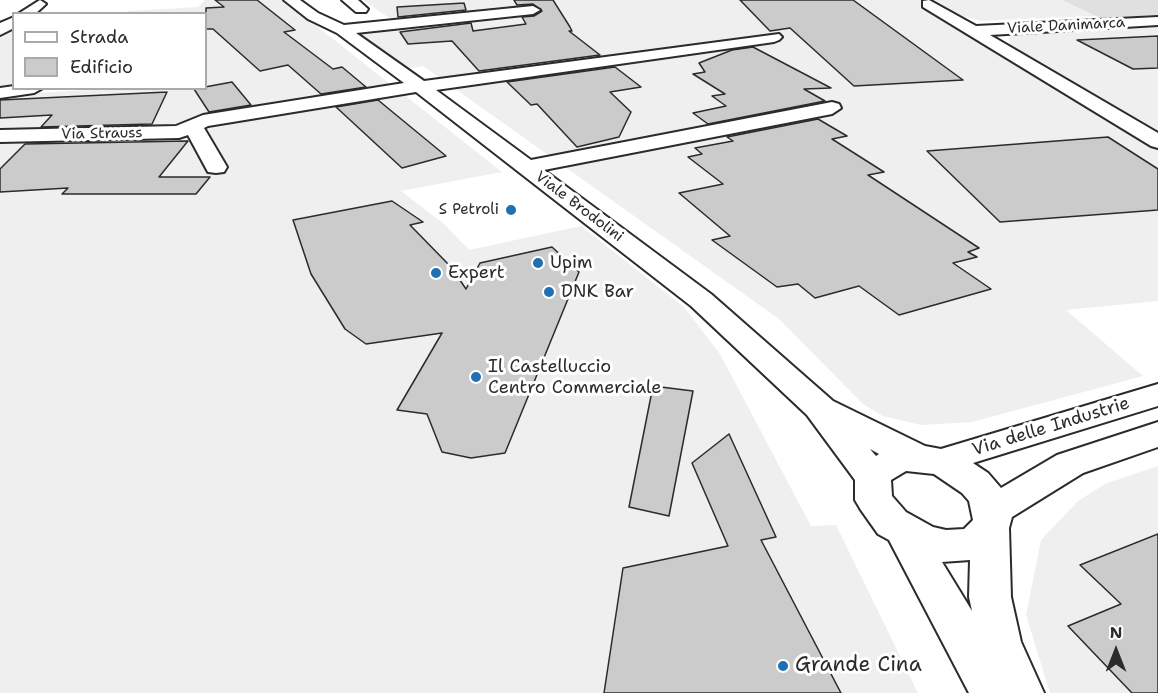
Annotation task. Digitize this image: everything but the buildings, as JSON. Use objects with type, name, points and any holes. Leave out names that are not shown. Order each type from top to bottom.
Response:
[{"type":"street","name":"Viale Brodolini","points":[[291,0],[334,26],[418,87],[701,300],[819,407],[873,478]]},
{"type":"street","name":"Viale Brodolini","points":[[316,0],[314,6],[334,26]]},
{"type":"street","points":[[349,0],[361,9]]},
{"type":"street","points":[[28,12],[39,4]]},
{"type":"street","points":[[928,4],[1158,142]]},
{"type":"street","points":[[334,26],[532,10]]},
{"type":"street","name":"Viale Danimarca","points":[[975,31],[1158,21]]},
{"type":"street","name":"Via Strauss","points":[[0,136],[179,132],[198,124],[418,87],[774,37]]},
{"type":"street","points":[[0,93],[20,90]]},
{"type":"street","points":[[526,167],[832,108]]},
{"type":"street","points":[[198,124],[216,167]]},
{"type":"street","name":"Via delle Industrie","points":[[932,461],[1158,395]]},
{"type":"street","name":"Viale Brodolini","points":[[819,407],[932,461]]},
{"type":"street","points":[[1021,693],[999,643],[990,597],[991,518],[975,483],[932,461],[889,462],[879,469],[873,478],[874,500],[881,512],[905,533],[925,542],[946,546],[973,542],[981,539],[991,518],[1004,505],[1070,464],[1158,434]]},
{"type":"street","points":[[905,533],[994,693]]},
{"type":"shaded area","points":[[205,0],[284,0],[395,88],[205,118],[164,129],[0,130],[0,95],[88,90],[207,90],[207,12],[128,12],[198,7]]},
{"type":"shaded area","points":[[363,0],[1062,0],[1096,16],[981,21],[958,15],[935,2],[920,3],[1158,147],[1158,301],[1066,310],[1143,376],[972,422],[921,425],[883,416],[863,404],[779,319],[423,66],[405,69],[352,33],[395,22]]},
{"type":"shaded area","points":[[1062,0],[1158,0],[1158,15],[1100,18]]},
{"type":"shaded area","points":[[1158,23],[1158,135],[1009,46],[1009,38],[1020,33]]},
{"type":"shaded area","points":[[12,28],[12,88],[0,91],[0,33]]},
{"type":"shaded area","points":[[402,93],[502,172],[401,191],[444,224],[469,250],[581,226],[684,307],[720,354],[811,526],[836,525],[918,693],[0,693],[0,141],[194,138],[211,170],[227,170],[204,130],[207,125]]},
{"type":"shaded area","points":[[1158,466],[1158,693],[1050,693],[1026,615],[1041,540],[1078,501],[1105,484]]},
{"type":"place","name":"S Petroli","points":[[511,210]]},
{"type":"place","name":"Upim","points":[[538,263]]},
{"type":"place","name":"Expert","points":[[436,273]]},
{"type":"place","name":"DNK Bar","points":[[549,292]]},
{"type":"place","name":"Il Castelluccio Centro Commerciale","points":[[476,377]]},
{"type":"place","name":"Grande Cina","points":[[783,666]]}]
